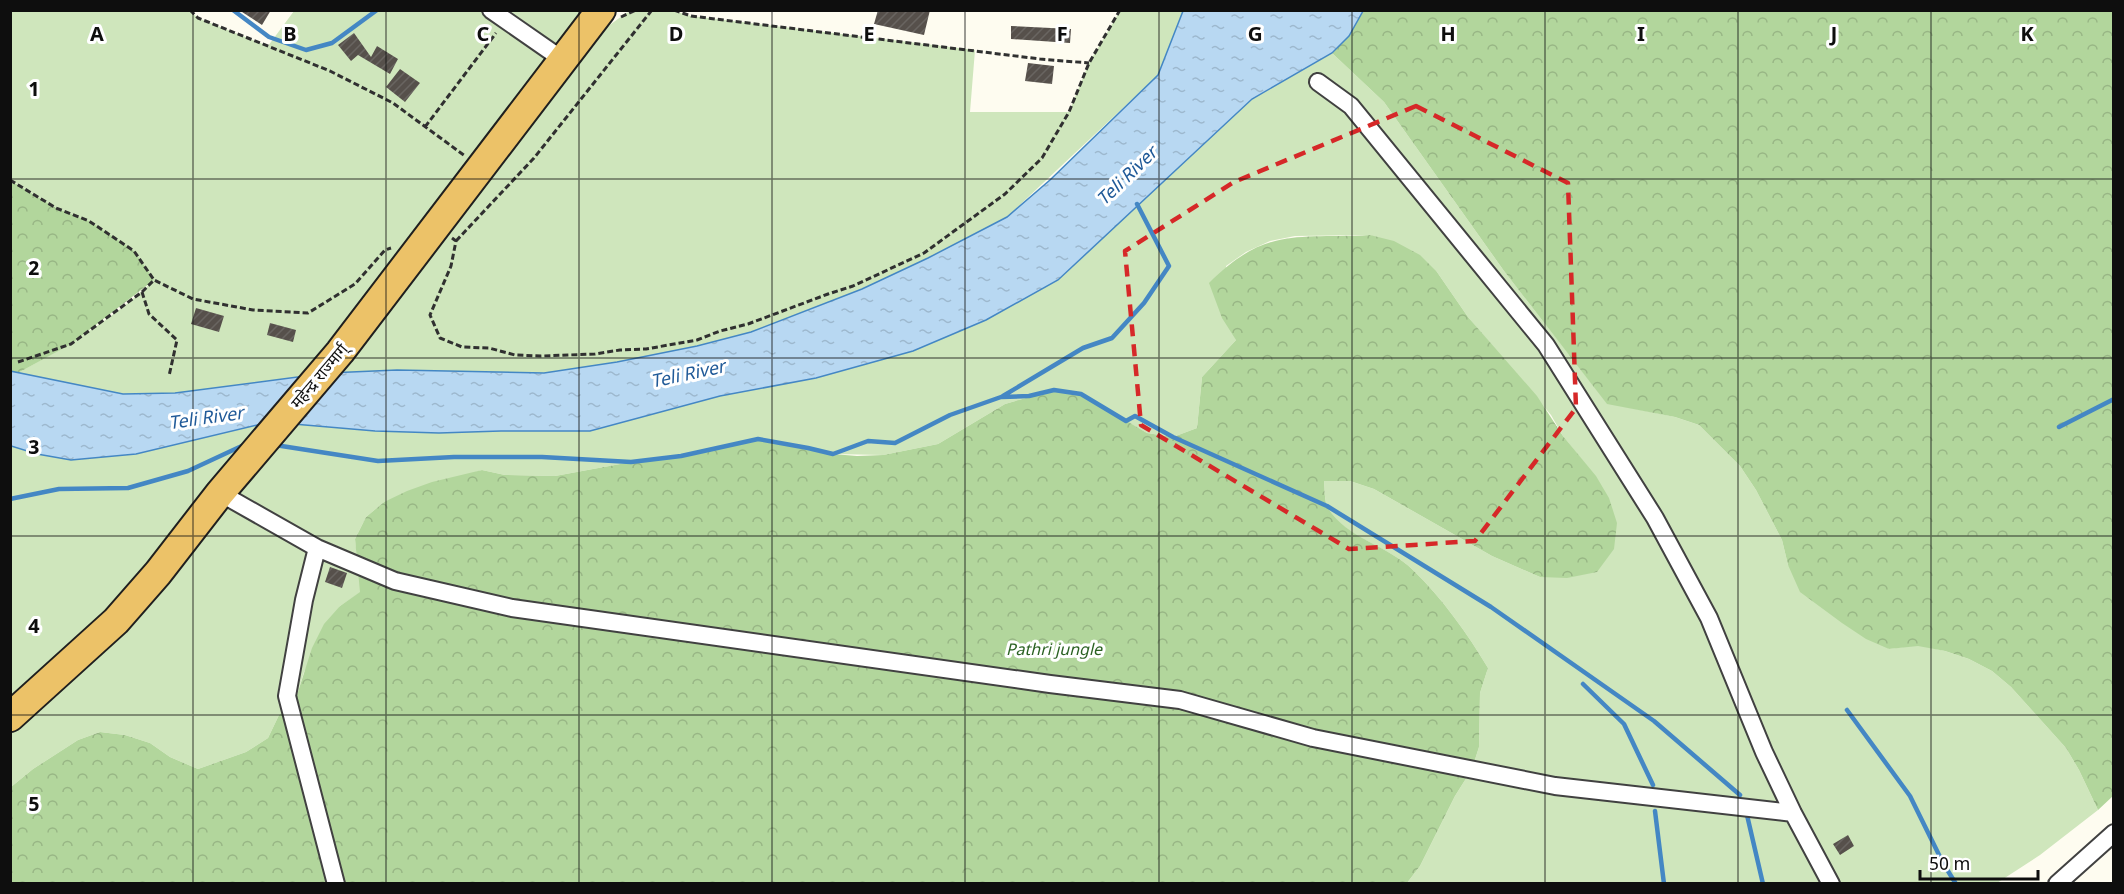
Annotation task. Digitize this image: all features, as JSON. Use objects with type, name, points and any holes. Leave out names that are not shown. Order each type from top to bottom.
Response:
[{"type":"highway","name":"महेन्द्र राज्मार्ग्","points":[[10,717],[116,621],[158,573],[245,462],[446,234],[481,167],[601,10]]},
{"type":"street","points":[[498,15],[563,60]]},
{"type":"street","points":[[1318,82],[1352,106],[1546,345],[1588,410],[1655,518],[1709,618],[1764,752],[1793,813],[1832,884]]},
{"type":"street","points":[[220,493],[316,548],[395,581],[512,608],[1050,684],[1180,700],[1313,738],[1555,786],[1793,813]]},
{"type":"street","points":[[316,548],[286,696],[336,884]]},
{"type":"street","points":[[2057,884],[2114,833]]},
{"type":"path","points":[[190,10],[198,18],[330,71],[393,103],[481,167]]},
{"type":"path","points":[[652,10],[534,158],[446,234],[451,266],[430,315],[440,339],[462,347],[489,348],[516,355],[541,356],[646,349],[698,340],[853,286],[924,253],[1005,194],[1042,158],[1069,112],[1089,63],[1120,10]]},
{"type":"path","points":[[674,10],[691,16],[1089,63]]},
{"type":"path","points":[[425,127],[498,15]]},
{"type":"path","points":[[10,180],[56,208],[89,221],[134,251],[154,280],[193,299],[252,310],[308,313],[355,284],[385,250],[396,247]]},
{"type":"path","points":[[18,362],[71,344],[142,292],[154,280]]},
{"type":"path","points":[[142,292],[149,314],[177,340],[169,376]]},
{"type":"highlighted area","points":[[1416,106],[1568,183],[1576,408],[1475,541],[1349,549],[1141,425],[1125,251],[1234,182]]},
{"type":"green space","points":[[651,9],[667,10],[691,16],[975,50],[970,112],[1069,112],[1089,63],[1120,11],[1183,11],[1158,75],[1007,217],[862,289],[751,332],[697,346],[617,362],[544,373],[397,370],[328,373],[175,393],[123,394],[18,373],[89,331],[123,307],[154,280],[89,221],[56,208],[11,180],[10,11],[190,11],[198,18],[268,46],[294,11],[601,11],[565,58],[626,13]]},
{"type":"green space","points":[[1363,11],[2113,11],[2113,796],[2098,810],[2066,748],[2011,687],[1992,671],[1969,659],[1945,651],[1918,646],[1889,649],[1866,639],[1800,592],[1788,565],[1782,540],[1756,490],[1740,466],[1699,425],[1675,417],[1607,404],[1504,271],[1384,102],[1332,53],[1349,36]]},
{"type":"green space","points":[[1332,53],[1384,102],[1504,271],[1607,403],[1675,417],[1699,425],[1740,466],[1756,490],[1782,540],[1788,565],[1889,649],[1918,645],[1969,659],[1992,671],[2011,687],[2066,748],[2098,810],[2040,855],[1997,883],[1407,883],[1420,866],[1455,796],[1472,769],[1479,747],[1480,693],[1488,668],[1454,616],[1413,570],[1392,554],[1356,535],[1336,519],[1327,505],[1324,481],[1350,481],[1374,489],[1492,556],[1540,577],[1595,476],[1563,436],[1551,415],[1468,317],[1437,272],[1370,235],[1295,236],[1270,241],[1246,252],[1226,266],[1236,340],[1202,377],[1197,428],[1173,437],[1147,433],[1126,421],[1054,390],[1005,404],[938,444],[883,455],[833,454],[758,439],[681,456],[631,462],[555,476],[505,475],[482,470],[384,502],[366,517],[355,539],[361,592],[340,606],[304,672],[296,698],[279,715],[268,738],[246,752],[198,769],[170,757],[150,743],[125,735],[100,732],[78,740],[33,769],[11,787],[11,446],[37,454],[71,460],[136,454],[270,422],[375,431],[439,433],[501,431],[720,396],[816,378],[913,351],[986,320],[1058,280],[1252,99]]},
{"type":"green space","points":[[10,180],[56,208],[89,221],[134,251],[154,280],[71,344],[18,373],[10,371]]},
{"type":"green space","name":"Pathri jungle","points":[[1370,235],[1394,241],[1420,255],[1437,272],[1468,317],[1537,396],[1563,436],[1596,476],[1609,498],[1617,523],[1614,549],[1597,572],[1567,578],[1540,577],[1492,556],[1374,489],[1350,481],[1324,481],[1327,505],[1336,519],[1357,535],[1403,561],[1413,570],[1454,616],[1488,668],[1480,693],[1479,747],[1472,769],[1455,796],[1420,866],[1407,883],[11,884],[11,787],[33,769],[78,740],[100,732],[125,735],[150,743],[170,757],[198,769],[246,752],[268,738],[279,715],[296,698],[312,648],[324,624],[340,606],[360,592],[355,539],[366,517],[384,502],[407,491],[432,482],[482,470],[505,475],[555,476],[631,462],[681,456],[758,439],[833,454],[883,455],[938,444],[1005,404],[1054,390],[1081,394],[1147,433],[1173,437],[1197,428],[1202,377],[1236,340],[1222,318],[1209,283],[1248,252],[1266,244],[1302,237]]},
{"type":"water","name":"Teli River","points":[[1183,11],[1363,11],[1349,36],[1332,53],[1252,99],[1058,280],[986,320],[913,351],[816,378],[720,396],[590,431],[439,433],[375,431],[270,422],[136,454],[71,460],[37,454],[11,446],[10,371],[123,394],[175,393],[328,373],[397,370],[544,373],[617,362],[697,346],[751,332],[862,289],[1007,217],[1050,180],[1158,75]]},
{"type":"building","points":[[239,10],[271,10],[262,25]]},
{"type":"building","points":[[878,10],[930,10],[924,35],[874,24]]},
{"type":"building","points":[[1011,26],[1071,29],[1070,43],[1011,39]]},
{"type":"building","points":[[354,33],[371,57],[377,46],[398,59],[390,74],[358,55],[351,61],[338,45]]},
{"type":"building","points":[[1028,63],[1054,66],[1052,84],[1025,81]]},
{"type":"building","points":[[400,69],[420,83],[405,102],[386,87]]},
{"type":"building","points":[[196,308],[224,316],[219,332],[191,324]]},
{"type":"building","points":[[270,323],[296,330],[293,342],[267,335]]},
{"type":"building","points":[[330,567],[347,573],[342,588],[325,582]]},
{"type":"building","points":[[1848,835],[1854,846],[1840,855],[1833,844]]},
{"type":"waterway","points":[[233,10],[269,37],[306,50],[332,43],[377,10]]},
{"type":"waterway","points":[[1003,396],[1083,348],[1112,338],[1144,303],[1169,266],[1137,204]]},
{"type":"waterway","points":[[275,445],[378,461],[454,457],[542,457],[631,462],[681,456],[758,439],[833,454],[868,441],[895,443],[950,415],[1001,397],[1029,396],[1054,390],[1081,394],[1126,421],[1135,416],[1173,437],[1327,506],[1491,607],[1654,721],[1740,795]]},
{"type":"waterway","points":[[2059,427],[2114,399]]},
{"type":"waterway","points":[[10,499],[59,489],[128,488],[188,471],[246,444]]},
{"type":"waterway","points":[[1583,684],[1624,724],[1653,785]]},
{"type":"waterway","points":[[1847,710],[1910,796],[1956,884]]},
{"type":"waterway","points":[[1655,811],[1664,884]]},
{"type":"waterway","points":[[1747,815],[1763,884]]}]
